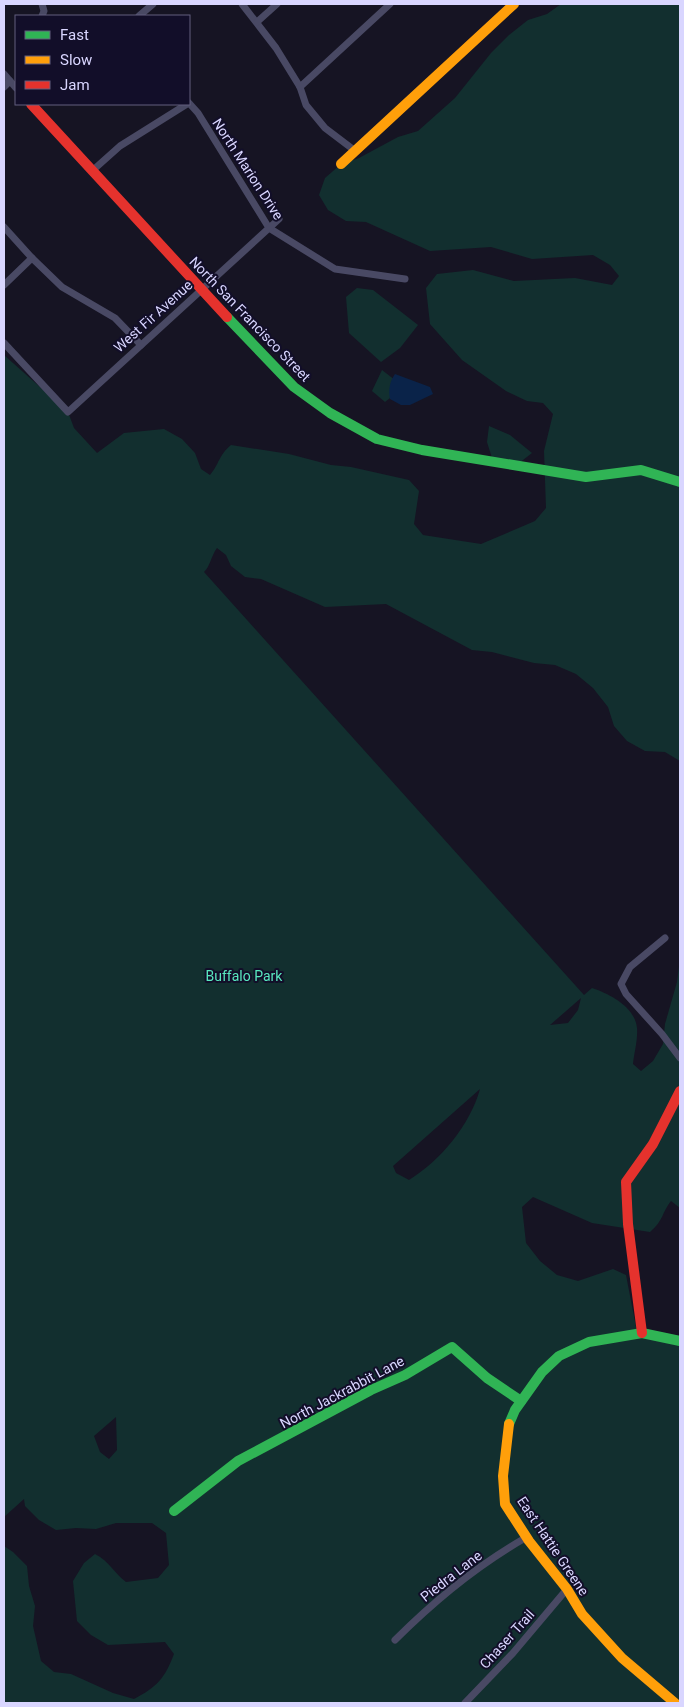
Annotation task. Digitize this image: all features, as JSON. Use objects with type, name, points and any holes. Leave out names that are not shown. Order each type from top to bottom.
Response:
[{"type":"street","points":[[140,15],[153,4]]},
{"type":"street","points":[[242,4],[257,22],[300,87],[306,105],[325,128],[354,150]]},
{"type":"street","points":[[257,22],[277,4]]},
{"type":"street","points":[[300,87],[390,4]]},
{"type":"street","points":[[341,164],[514,4]]},
{"type":"street","points":[[4,74],[15,87]]},
{"type":"street","points":[[4,87],[10,81]]},
{"type":"street","name":"North Marion Drive","points":[[92,170],[120,146],[185,105]]},
{"type":"street","name":"North Marion Drive","points":[[190,105],[198,114],[269,228],[334,269],[405,279]]},
{"type":"street","name":"North San Francisco Street","points":[[36,106],[202,290],[294,387],[330,413],[377,439],[422,450],[586,477],[641,470],[680,482]]},
{"type":"street","name":"West Fir Avenue","points":[[4,343],[68,412],[279,219]]},
{"type":"street","points":[[4,227],[62,287],[115,318],[141,345]]},
{"type":"street","points":[[4,285],[32,258]]},
{"type":"street","points":[[665,938],[630,967],[620,984],[626,994],[662,1034],[680,1058]]},
{"type":"street","points":[[642,1333],[628,1224],[626,1182],[653,1144],[680,1091]]},
{"type":"street","name":"East Hattie Greene","points":[[675,1703],[601,1637],[582,1614],[567,1589],[527,1537],[505,1504],[503,1476],[509,1422],[520,1401],[542,1372],[559,1356],[589,1342],[642,1333],[680,1341]]},
{"type":"street","name":"North Jackrabbit Lane","points":[[174,1512],[238,1461],[370,1390],[405,1374],[452,1347],[488,1378],[520,1401]]},
{"type":"street","name":"Piedra Lane","points":[[395,1640],[414,1621],[480,1568],[527,1537]]},
{"type":"street","name":"Chaser Trail","points":[[465,1703],[513,1653],[567,1589]]},
{"type":"green space","name":"Buffalo Park","points":[[561,4],[680,4],[680,761],[665,752],[645,751],[627,741],[614,726],[608,707],[593,688],[576,674],[555,665],[534,663],[492,652],[472,650],[386,604],[325,607],[261,579],[245,577],[231,566],[226,555],[217,548],[204,572],[584,995],[592,988],[614,998],[627,1008],[635,1020],[637,1028],[633,1064],[641,1071],[653,1061],[663,1044],[665,1024],[677,982],[680,958],[680,1208],[671,1201],[658,1224],[650,1232],[592,1223],[533,1197],[522,1207],[526,1243],[540,1261],[557,1275],[578,1281],[613,1269],[626,1275],[636,1327],[649,1337],[680,1337],[680,1703],[4,1703],[4,1546],[27,1566],[29,1586],[35,1606],[33,1626],[41,1661],[54,1672],[71,1674],[113,1693],[134,1699],[159,1681],[174,1654],[165,1642],[108,1645],[91,1635],[77,1621],[73,1581],[84,1563],[95,1554],[104,1560],[126,1582],[158,1578],[169,1565],[166,1533],[152,1523],[116,1523],[96,1529],[56,1530],[39,1520],[25,1506],[24,1499],[4,1517],[4,355],[68,412],[74,428],[97,453],[124,433],[164,429],[182,439],[195,453],[201,469],[210,475],[231,445],[289,454],[331,465],[351,467],[409,480],[419,491],[414,524],[423,535],[481,544],[535,521],[546,508],[544,451],[553,414],[543,403],[527,401],[506,391],[462,360],[430,324],[426,288],[437,274],[473,270],[514,281],[575,278],[612,285],[619,276],[610,265],[593,255],[532,259],[491,247],[430,251],[366,222],[346,221],[328,210],[319,195],[325,178],[340,165],[359,158],[398,137],[418,131],[455,98],[491,53],[509,35],[528,20],[547,14]],"holes":[[[581,998],[578,1010],[568,1023],[550,1025]],[[480,1089],[462,1128],[443,1152],[421,1172],[409,1180],[396,1173],[393,1166]],[[116,1417],[117,1450],[109,1459],[100,1452],[94,1436]]]},
{"type":"green space","points":[[357,288],[373,290],[418,325],[400,348],[381,362],[349,333],[346,297]]},
{"type":"green space","points":[[382,370],[404,387],[385,402],[372,391]]},
{"type":"green space","points":[[489,426],[510,435],[532,453],[514,467],[492,458],[487,442]]},
{"type":"water","points":[[395,374],[430,387],[433,394],[410,405],[401,405],[390,399],[390,386]]},
{"type":"traffic: fast","points":[[227,317],[294,387],[330,413],[377,439],[422,450],[586,477],[641,470],[680,482]]},
{"type":"traffic: fast","points":[[509,1424],[515,1410],[542,1372],[559,1356],[589,1342],[642,1333],[680,1341]]},
{"type":"traffic: fast","points":[[174,1511],[238,1461],[371,1390],[405,1375],[452,1347],[487,1378],[521,1401]]},
{"type":"traffic: slow","points":[[341,164],[514,4]]},
{"type":"traffic: slow","points":[[509,1424],[503,1476],[505,1504],[529,1541],[567,1589],[582,1614],[622,1658],[675,1703]]},
{"type":"traffic: jam","points":[[32,105],[227,317]]},
{"type":"traffic: jam","points":[[642,1333],[628,1224],[626,1182],[653,1144],[680,1091]]}]
